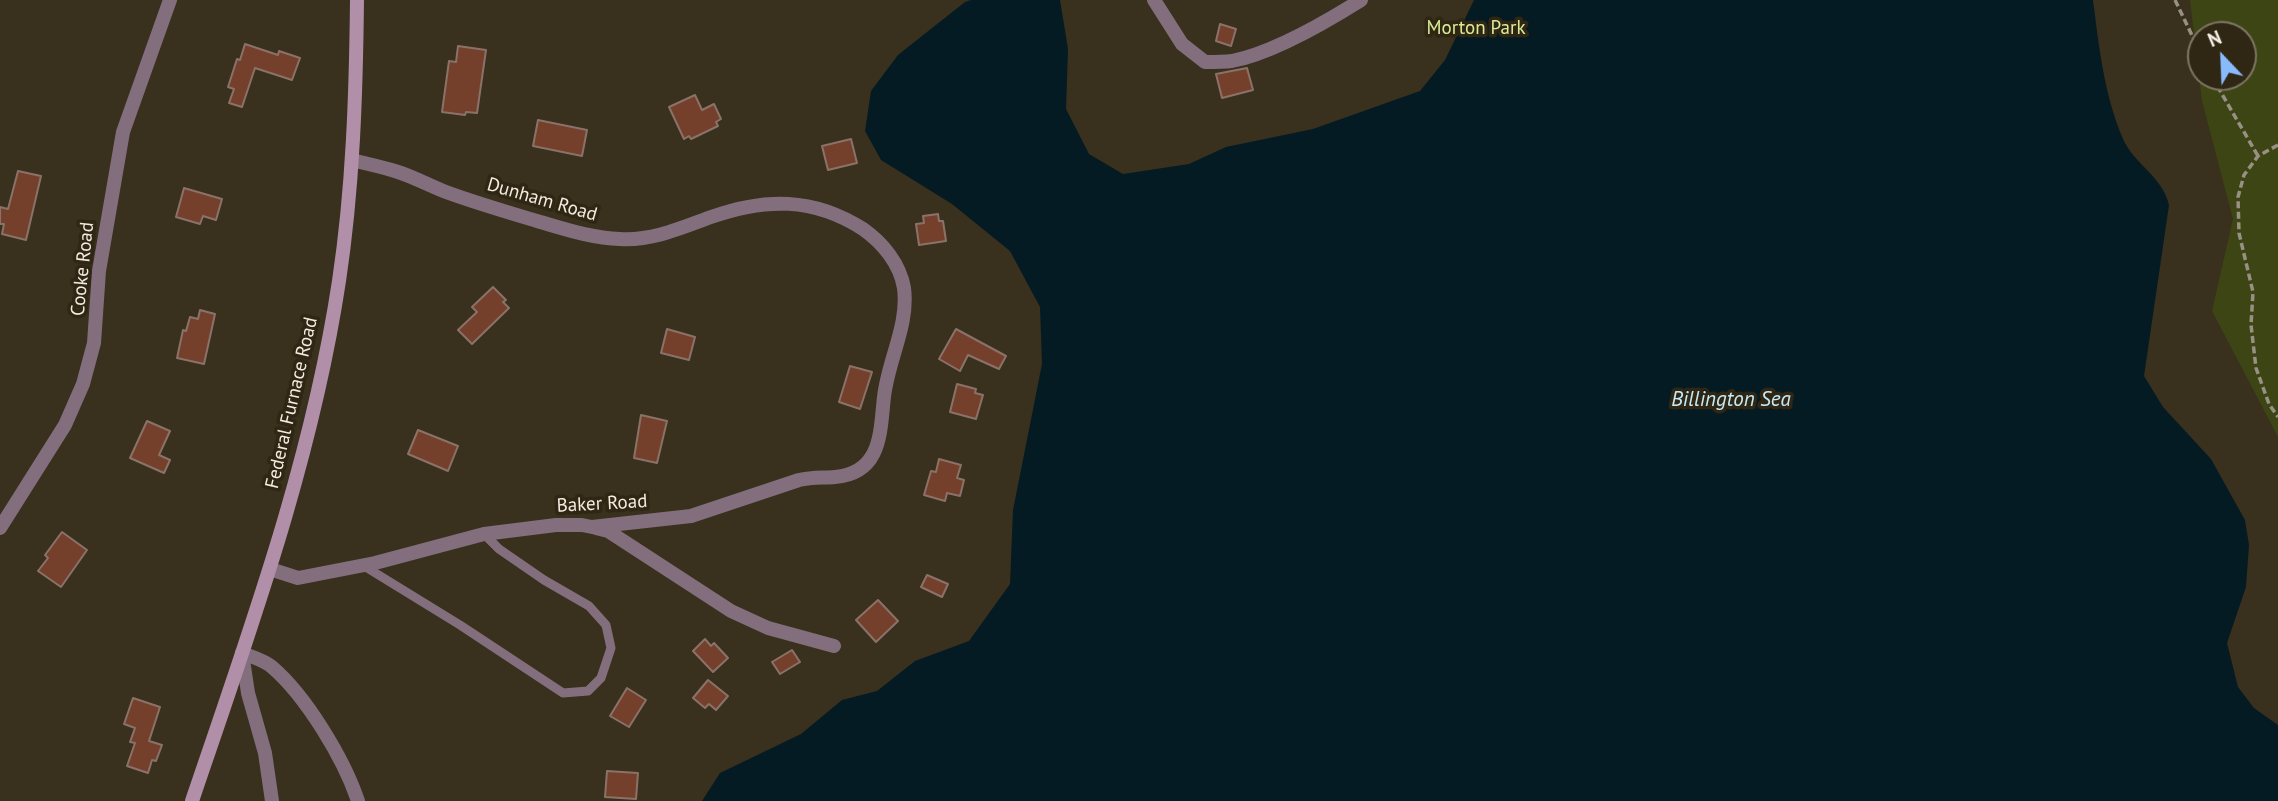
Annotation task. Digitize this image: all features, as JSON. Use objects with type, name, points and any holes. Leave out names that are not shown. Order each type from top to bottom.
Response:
[{"type":"main road","name":"Federal Furnace Road","points":[[192,801],[270,569],[317,397],[339,281],[352,160],[356,87],[356,0]]},
{"type":"street","name":"Cooke Road","points":[[0,528],[65,425],[83,384],[94,343],[100,262],[123,132],[170,0]]},
{"type":"street","points":[[1154,0],[1182,44],[1205,62],[1232,61],[1284,43],[1361,0]]},
{"type":"street","name":"Dunham Road","points":[[352,160],[400,172],[447,192],[592,236],[622,239],[662,235],[743,207],[766,202],[824,211],[852,222],[886,249],[904,287],[904,316],[886,379],[884,402]]},
{"type":"street","name":"Baker Road","points":[[270,569],[298,578],[363,566],[484,534],[556,525],[592,527],[691,516],[814,476],[836,477],[853,473],[868,464],[880,440],[884,402]]},
{"type":"street","points":[[592,527],[608,531],[731,611],[768,628],[834,646]]},
{"type":"street","points":[[242,653],[248,693],[265,753],[272,801]]},
{"type":"street","points":[[242,653],[269,665],[302,700],[335,749],[358,801]]},
{"type":"lane","points":[[363,566],[460,625],[563,693],[588,691],[601,678],[611,648],[606,625],[589,606],[521,565],[484,534]]},
{"type":"path","points":[[2175,0],[2187,25]]},
{"type":"path","points":[[2221,91],[2259,156]]},
{"type":"path","points":[[2278,145],[2259,156],[2244,175],[2238,197],[2239,233],[2253,292],[2250,326],[2256,368],[2269,404],[2278,417]]},
{"type":"green space","points":[[2190,0],[2278,0],[2278,437],[2212,311],[2233,219],[2201,91],[2257,91],[2257,21],[2192,21]]},
{"type":"water","name":"Billington Sea","points":[[971,0],[1060,0],[1068,49],[1066,109],[1089,154],[1123,174],[1189,164],[1226,147],[1313,129],[1420,91],[1445,60],[1474,0],[2093,0],[2103,70],[2123,139],[2134,156],[2161,186],[2169,205],[2144,376],[2163,407],[2211,459],[2245,520],[2249,545],[2246,587],[2227,643],[2238,687],[2254,708],[2278,725],[2278,801],[702,801],[720,773],[801,734],[842,700],[877,691],[915,661],[969,641],[1010,584],[1013,510],[1042,364],[1040,307],[1010,251],[952,204],[881,160],[865,131],[871,91],[898,55]]},
{"type":"building","points":[[1220,24],[1236,29],[1231,46],[1216,41]]},
{"type":"building","points":[[245,44],[278,55],[279,51],[300,58],[292,80],[255,68],[242,107],[229,103],[234,89],[228,87]]},
{"type":"building","points":[[458,46],[486,50],[477,113],[466,112],[465,115],[442,112],[449,61],[456,62]]},
{"type":"building","points":[[1247,68],[1253,90],[1222,98],[1216,74]]},
{"type":"building","points":[[695,95],[702,110],[714,104],[721,119],[716,122],[718,126],[691,139],[689,136],[684,139],[669,107]]},
{"type":"building","points":[[538,120],[587,130],[582,156],[533,146]]},
{"type":"building","points":[[851,139],[857,163],[828,170],[822,146]]},
{"type":"building","points":[[18,171],[41,176],[26,240],[2,234],[4,224],[0,224],[0,207],[8,209]]},
{"type":"building","points":[[184,188],[222,199],[216,220],[203,216],[200,224],[176,217]]},
{"type":"building","points":[[938,214],[939,221],[943,221],[946,241],[919,245],[916,224],[924,223],[923,216]]},
{"type":"building","points":[[493,287],[506,300],[503,302],[509,308],[472,344],[458,330],[477,312],[472,307]]},
{"type":"building","points":[[200,310],[215,314],[204,364],[177,358],[183,330],[186,331],[190,317],[198,319]]},
{"type":"building","points":[[667,329],[695,337],[689,360],[661,353]]},
{"type":"building","points":[[956,329],[1006,356],[999,369],[968,355],[960,371],[939,359]]},
{"type":"building","points":[[850,366],[872,372],[860,409],[839,402]]},
{"type":"building","points":[[957,384],[976,389],[975,393],[983,395],[976,419],[950,412]]},
{"type":"building","points":[[641,415],[667,421],[657,463],[634,458]]},
{"type":"building","points":[[147,421],[170,431],[159,455],[170,460],[164,473],[130,458]]},
{"type":"building","points":[[418,430],[458,446],[448,471],[408,454]]},
{"type":"building","points":[[939,459],[961,465],[957,478],[964,480],[960,496],[947,493],[945,501],[924,495],[931,471],[936,472]]},
{"type":"building","points":[[62,532],[87,550],[61,587],[38,571],[48,558],[45,555]]},
{"type":"building","points":[[927,575],[948,584],[942,597],[921,587]]},
{"type":"building","points":[[878,600],[898,621],[876,642],[856,620]]},
{"type":"building","points":[[705,639],[711,646],[714,643],[728,658],[713,672],[693,651]]},
{"type":"building","points":[[792,650],[800,662],[780,674],[772,662]]},
{"type":"building","points":[[708,680],[728,696],[716,710],[709,704],[705,708],[693,698]]},
{"type":"building","points":[[627,688],[646,700],[629,727],[610,716]]},
{"type":"building","points":[[133,698],[160,707],[149,741],[162,745],[156,761],[152,760],[148,773],[127,766],[135,743],[130,742],[135,728],[124,724]]},
{"type":"building","points":[[607,771],[638,773],[636,799],[605,797]]},
{"type":"park label","name":"Morton Park","points":[[1476,29]]}]
